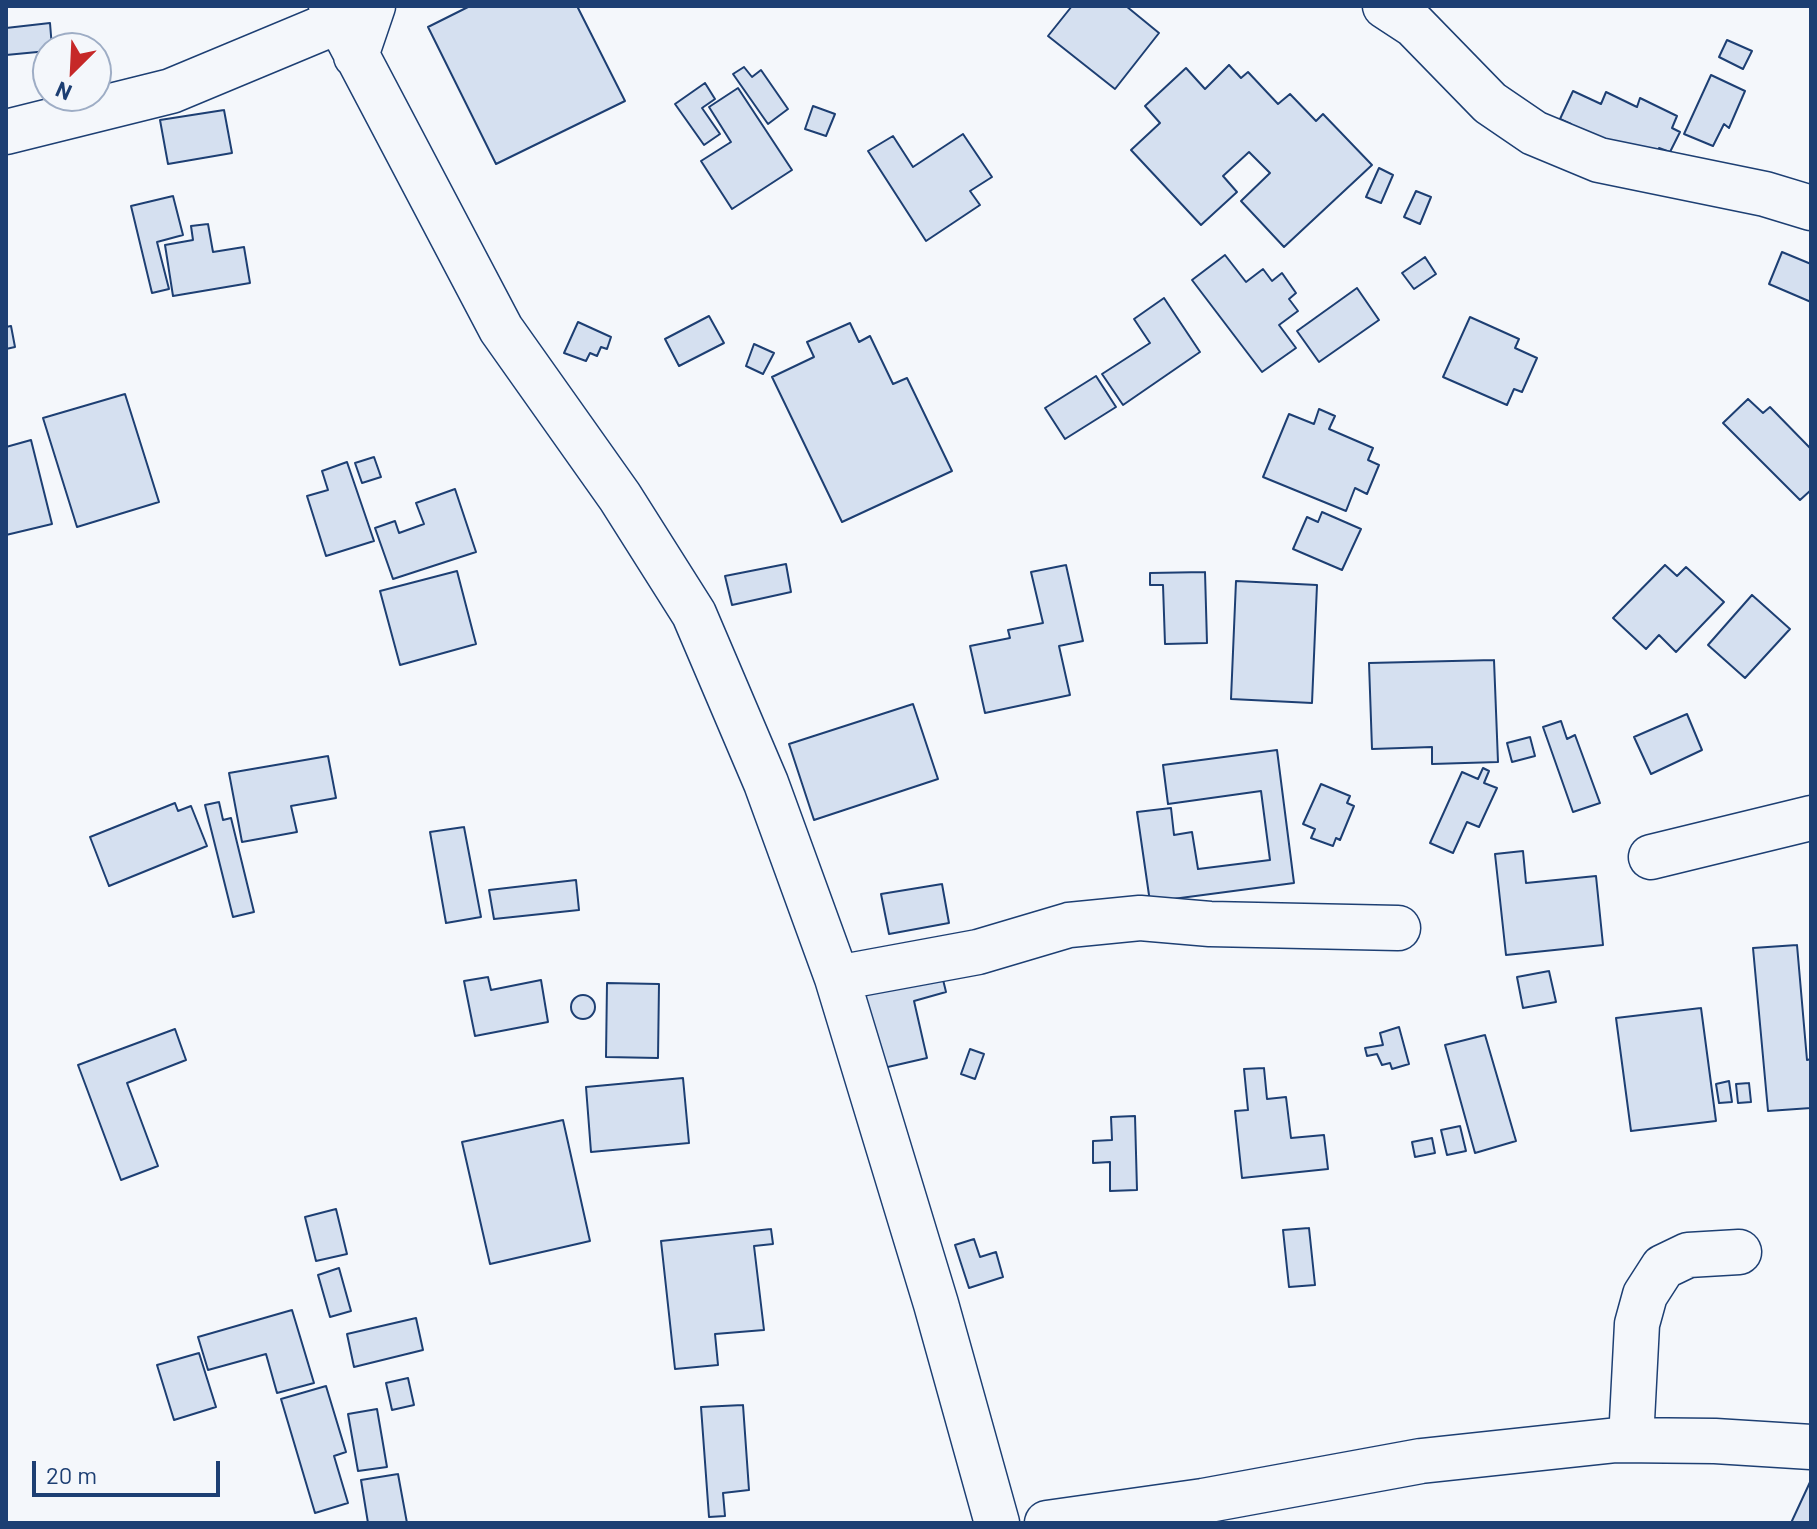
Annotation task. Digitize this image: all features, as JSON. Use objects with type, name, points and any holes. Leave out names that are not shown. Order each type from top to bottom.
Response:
[{"type":"street","points":[[1385,6],[1414,25],[1490,103],[1534,133],[1599,160],[1765,194],[1811,208]]},
{"type":"street","points":[[6,132],[171,91],[350,22],[501,329],[620,497],[694,614],[766,783],[837,978],[936,1304],[997,1523]]},
{"type":"street","points":[[1651,857],[1811,818]]},
{"type":"street","points":[[837,978],[978,952],[1069,925],[1140,918],[1210,924],[1398,928]]},
{"type":"street","points":[[1631,1440],[1637,1324],[1645,1295],[1663,1267],[1688,1255],[1739,1252]]},
{"type":"street","points":[[1047,1523],[1203,1501],[1421,1461],[1631,1440],[1811,1447]]},
{"type":"building","points":[[470,6],[577,6],[625,101],[496,164],[428,27]]},
{"type":"building","points":[[1072,6],[1126,6],[1159,33],[1115,89],[1048,36]]},
{"type":"building","points":[[50,23],[51,32],[32,32],[32,53],[6,55],[6,28]]},
{"type":"building","points":[[1727,40],[1752,51],[1743,69],[1719,57]]},
{"type":"building","points":[[1229,65],[1241,78],[1248,72],[1278,104],[1290,94],[1316,121],[1323,114],[1372,165],[1284,247],[1241,201],[1270,173],[1249,152],[1223,176],[1237,192],[1201,225],[1131,150],[1160,123],[1145,106],[1186,68],[1205,89]]},
{"type":"building","points":[[744,67],[752,77],[761,70],[788,109],[768,124],[733,74]]},
{"type":"building","points":[[1711,75],[1745,91],[1729,128],[1724,124],[1713,146],[1684,134]]},
{"type":"building","points":[[705,83],[715,99],[702,108],[720,134],[704,145],[675,104]]},
{"type":"building","points":[[738,88],[792,170],[732,209],[701,161],[731,142],[709,107]]},
{"type":"building","points":[[1573,91],[1601,104],[1606,92],[1637,107],[1640,98],[1677,116],[1672,128],[1680,132],[1670,152],[1659,148],[1655,158],[1562,143],[1571,124],[1560,119]]},
{"type":"building","points":[[813,106],[835,114],[826,136],[805,129]]},
{"type":"building","points":[[224,110],[232,153],[168,164],[160,120]]},
{"type":"building","points":[[963,134],[992,177],[970,191],[980,205],[926,241],[868,151],[893,136],[913,167]]},
{"type":"building","points":[[1379,168],[1393,175],[1381,203],[1366,197]]},
{"type":"building","points":[[1416,191],[1431,197],[1420,224],[1404,217]]},
{"type":"building","points":[[173,196],[183,235],[157,242],[169,289],[152,293],[131,206]]},
{"type":"building","points":[[208,224],[213,252],[244,247],[250,283],[173,296],[165,245],[193,240],[191,226]]},
{"type":"building","points":[[1782,252],[1811,264],[1811,302],[1769,284]]},
{"type":"building","points":[[1225,255],[1246,282],[1263,269],[1272,281],[1282,273],[1296,293],[1289,299],[1298,311],[1279,325],[1296,348],[1262,372],[1192,280]]},
{"type":"building","points":[[1425,257],[1436,274],[1414,289],[1402,273]]},
{"type":"building","points":[[1357,288],[1379,320],[1319,362],[1297,331]]},
{"type":"building","points":[[1164,298],[1200,352],[1123,405],[1102,374],[1150,343],[1134,319]]},
{"type":"building","points":[[709,316],[724,343],[679,366],[665,339]]},
{"type":"building","points":[[1470,317],[1519,339],[1515,348],[1537,358],[1522,392],[1514,389],[1507,405],[1443,377]]},
{"type":"building","points":[[578,322],[611,337],[607,349],[601,347],[597,356],[590,353],[586,361],[564,353]]},
{"type":"building","points":[[850,323],[859,342],[870,336],[893,384],[907,378],[952,471],[842,522],[772,377],[814,357],[807,342]]},
{"type":"building","points":[[11,326],[15,347],[6,349],[6,327]]},
{"type":"building","points":[[754,344],[774,353],[763,374],[746,366]]},
{"type":"building","points":[[1096,376],[1116,407],[1065,439],[1045,408]]},
{"type":"building","points":[[125,394],[159,502],[77,527],[43,418]]},
{"type":"building","points":[[1748,399],[1763,413],[1770,407],[1811,449],[1811,490],[1800,500],[1723,423]]},
{"type":"building","points":[[1319,409],[1335,416],[1329,429],[1373,448],[1368,460],[1379,465],[1367,494],[1355,488],[1346,511],[1263,477],[1289,414],[1314,424]]},
{"type":"building","points":[[31,440],[52,524],[6,535],[6,447]]},
{"type":"building","points":[[374,457],[381,477],[362,483],[355,463]]},
{"type":"building","points":[[347,462],[374,541],[326,556],[307,496],[328,490],[322,471]]},
{"type":"building","points":[[455,489],[476,552],[393,579],[375,528],[395,521],[399,533],[424,524],[416,503]]},
{"type":"building","points":[[1322,512],[1361,529],[1342,570],[1293,549],[1307,517],[1318,522]]},
{"type":"building","points":[[786,564],[791,592],[732,605],[725,576]]},
{"type":"building","points":[[1066,565],[1083,641],[1059,646],[1070,695],[985,713],[970,646],[1010,638],[1008,630],[1043,623],[1031,572]]},
{"type":"building","points":[[1665,565],[1677,576],[1686,567],[1724,602],[1676,652],[1659,635],[1646,649],[1613,618]]},
{"type":"building","points":[[457,571],[476,644],[400,665],[380,591]]},
{"type":"building","points":[[1205,572],[1207,643],[1165,644],[1163,585],[1150,585],[1150,573]]},
{"type":"building","points":[[1236,581],[1317,585],[1312,703],[1231,699]]},
{"type":"building","points":[[1752,595],[1790,629],[1745,678],[1708,645]]},
{"type":"building","points":[[1494,660],[1498,762],[1432,764],[1432,747],[1372,749],[1369,663]]},
{"type":"building","points":[[913,704],[938,779],[814,820],[789,744]]},
{"type":"building","points":[[1687,714],[1702,750],[1651,774],[1634,737]]},
{"type":"building","points":[[1561,721],[1567,739],[1575,735],[1600,803],[1573,812],[1543,727]]},
{"type":"building","points":[[1530,737],[1535,756],[1512,762],[1507,743]]},
{"type":"building","points":[[1277,750],[1294,883],[1150,902],[1137,812],[1171,808],[1174,835],[1192,832],[1198,869],[1270,860],[1261,791],[1168,804],[1163,765]]},
{"type":"building","points":[[328,756],[336,798],[291,806],[297,832],[242,842],[229,773]]},
{"type":"building","points":[[1483,768],[1489,771],[1484,783],[1497,788],[1479,827],[1467,822],[1453,853],[1430,843],[1462,772],[1478,779]]},
{"type":"building","points":[[1321,784],[1350,796],[1347,803],[1354,806],[1340,840],[1336,838],[1333,846],[1311,838],[1315,829],[1303,824]]},
{"type":"building","points":[[219,802],[223,820],[231,818],[254,912],[233,917],[205,805]]},
{"type":"building","points":[[175,803],[178,811],[191,806],[207,846],[109,886],[90,837]]},
{"type":"building","points":[[464,827],[481,917],[446,923],[430,832]]},
{"type":"building","points":[[1523,851],[1526,883],[1596,876],[1603,945],[1506,955],[1495,854]]},
{"type":"building","points":[[576,880],[579,910],[494,919],[489,890]]},
{"type":"building","points":[[942,884],[949,923],[889,934],[881,894]]},
{"type":"building","points":[[1797,945],[1807,1060],[1811,1059],[1811,1108],[1768,1111],[1753,948]]},
{"type":"building","points":[[939,963],[946,992],[914,1001],[927,1058],[879,1069],[857,981]]},
{"type":"building","points":[[1549,971],[1556,1002],[1523,1008],[1517,977]]},
{"type":"building","points":[[488,977],[491,990],[541,980],[548,1022],[475,1036],[464,981]]},
{"type":"building","points":[[607,983],[659,984],[658,1058],[606,1057]]},
{"type":"building","points":[[583,995],[594,1002],[595,1007],[588,1018],[583,1019],[572,1012],[571,1007],[578,996]]},
{"type":"building","points":[[1701,1008],[1716,1121],[1631,1131],[1616,1018]]},
{"type":"building","points":[[1399,1027],[1409,1064],[1392,1069],[1390,1063],[1382,1065],[1377,1054],[1367,1056],[1365,1048],[1383,1045],[1380,1033]]},
{"type":"building","points":[[175,1029],[186,1060],[127,1083],[158,1166],[121,1180],[78,1065]]},
{"type":"building","points":[[1485,1035],[1516,1141],[1475,1153],[1445,1045]]},
{"type":"building","points":[[970,1049],[984,1054],[975,1079],[961,1074]]},
{"type":"building","points":[[1264,1068],[1267,1099],[1286,1097],[1291,1138],[1324,1135],[1328,1169],[1242,1178],[1235,1111],[1248,1110],[1244,1069]]},
{"type":"building","points":[[683,1078],[689,1143],[591,1152],[586,1087]]},
{"type":"building","points":[[1729,1081],[1732,1102],[1719,1103],[1716,1084]]},
{"type":"building","points":[[1749,1083],[1751,1102],[1738,1103],[1736,1084]]},
{"type":"building","points":[[1135,1116],[1137,1190],[1110,1191],[1110,1162],[1093,1163],[1093,1141],[1112,1140],[1111,1117]]},
{"type":"building","points":[[563,1120],[590,1241],[490,1264],[462,1142]]},
{"type":"building","points":[[1460,1126],[1466,1151],[1447,1155],[1441,1130]]},
{"type":"building","points":[[1432,1138],[1435,1153],[1415,1157],[1412,1142]]},
{"type":"building","points":[[336,1209],[347,1254],[316,1261],[305,1217]]},
{"type":"building","points":[[1309,1228],[1315,1285],[1289,1287],[1283,1230]]},
{"type":"building","points":[[771,1229],[773,1244],[754,1246],[764,1330],[715,1334],[718,1365],[675,1369],[661,1241]]},
{"type":"building","points":[[974,1239],[980,1257],[996,1252],[1003,1277],[969,1288],[955,1245]]},
{"type":"building","points":[[339,1268],[351,1311],[330,1317],[318,1275]]},
{"type":"building","points":[[292,1310],[314,1383],[277,1393],[266,1354],[208,1370],[198,1337]]},
{"type":"building","points":[[416,1318],[423,1350],[354,1367],[347,1334]]},
{"type":"building","points":[[199,1353],[216,1407],[174,1420],[157,1365]]},
{"type":"building","points":[[408,1378],[414,1405],[392,1410],[386,1383]]},
{"type":"building","points":[[326,1386],[346,1452],[334,1456],[348,1503],[315,1513],[281,1399]]},
{"type":"building","points":[[743,1405],[749,1490],[723,1493],[725,1516],[709,1517],[701,1407]]},
{"type":"building","points":[[377,1409],[387,1467],[358,1471],[348,1414]]},
{"type":"building","points":[[398,1474],[407,1523],[368,1523],[361,1480]]},
{"type":"building","points":[[1811,1480],[1811,1523],[1791,1523]]}]
